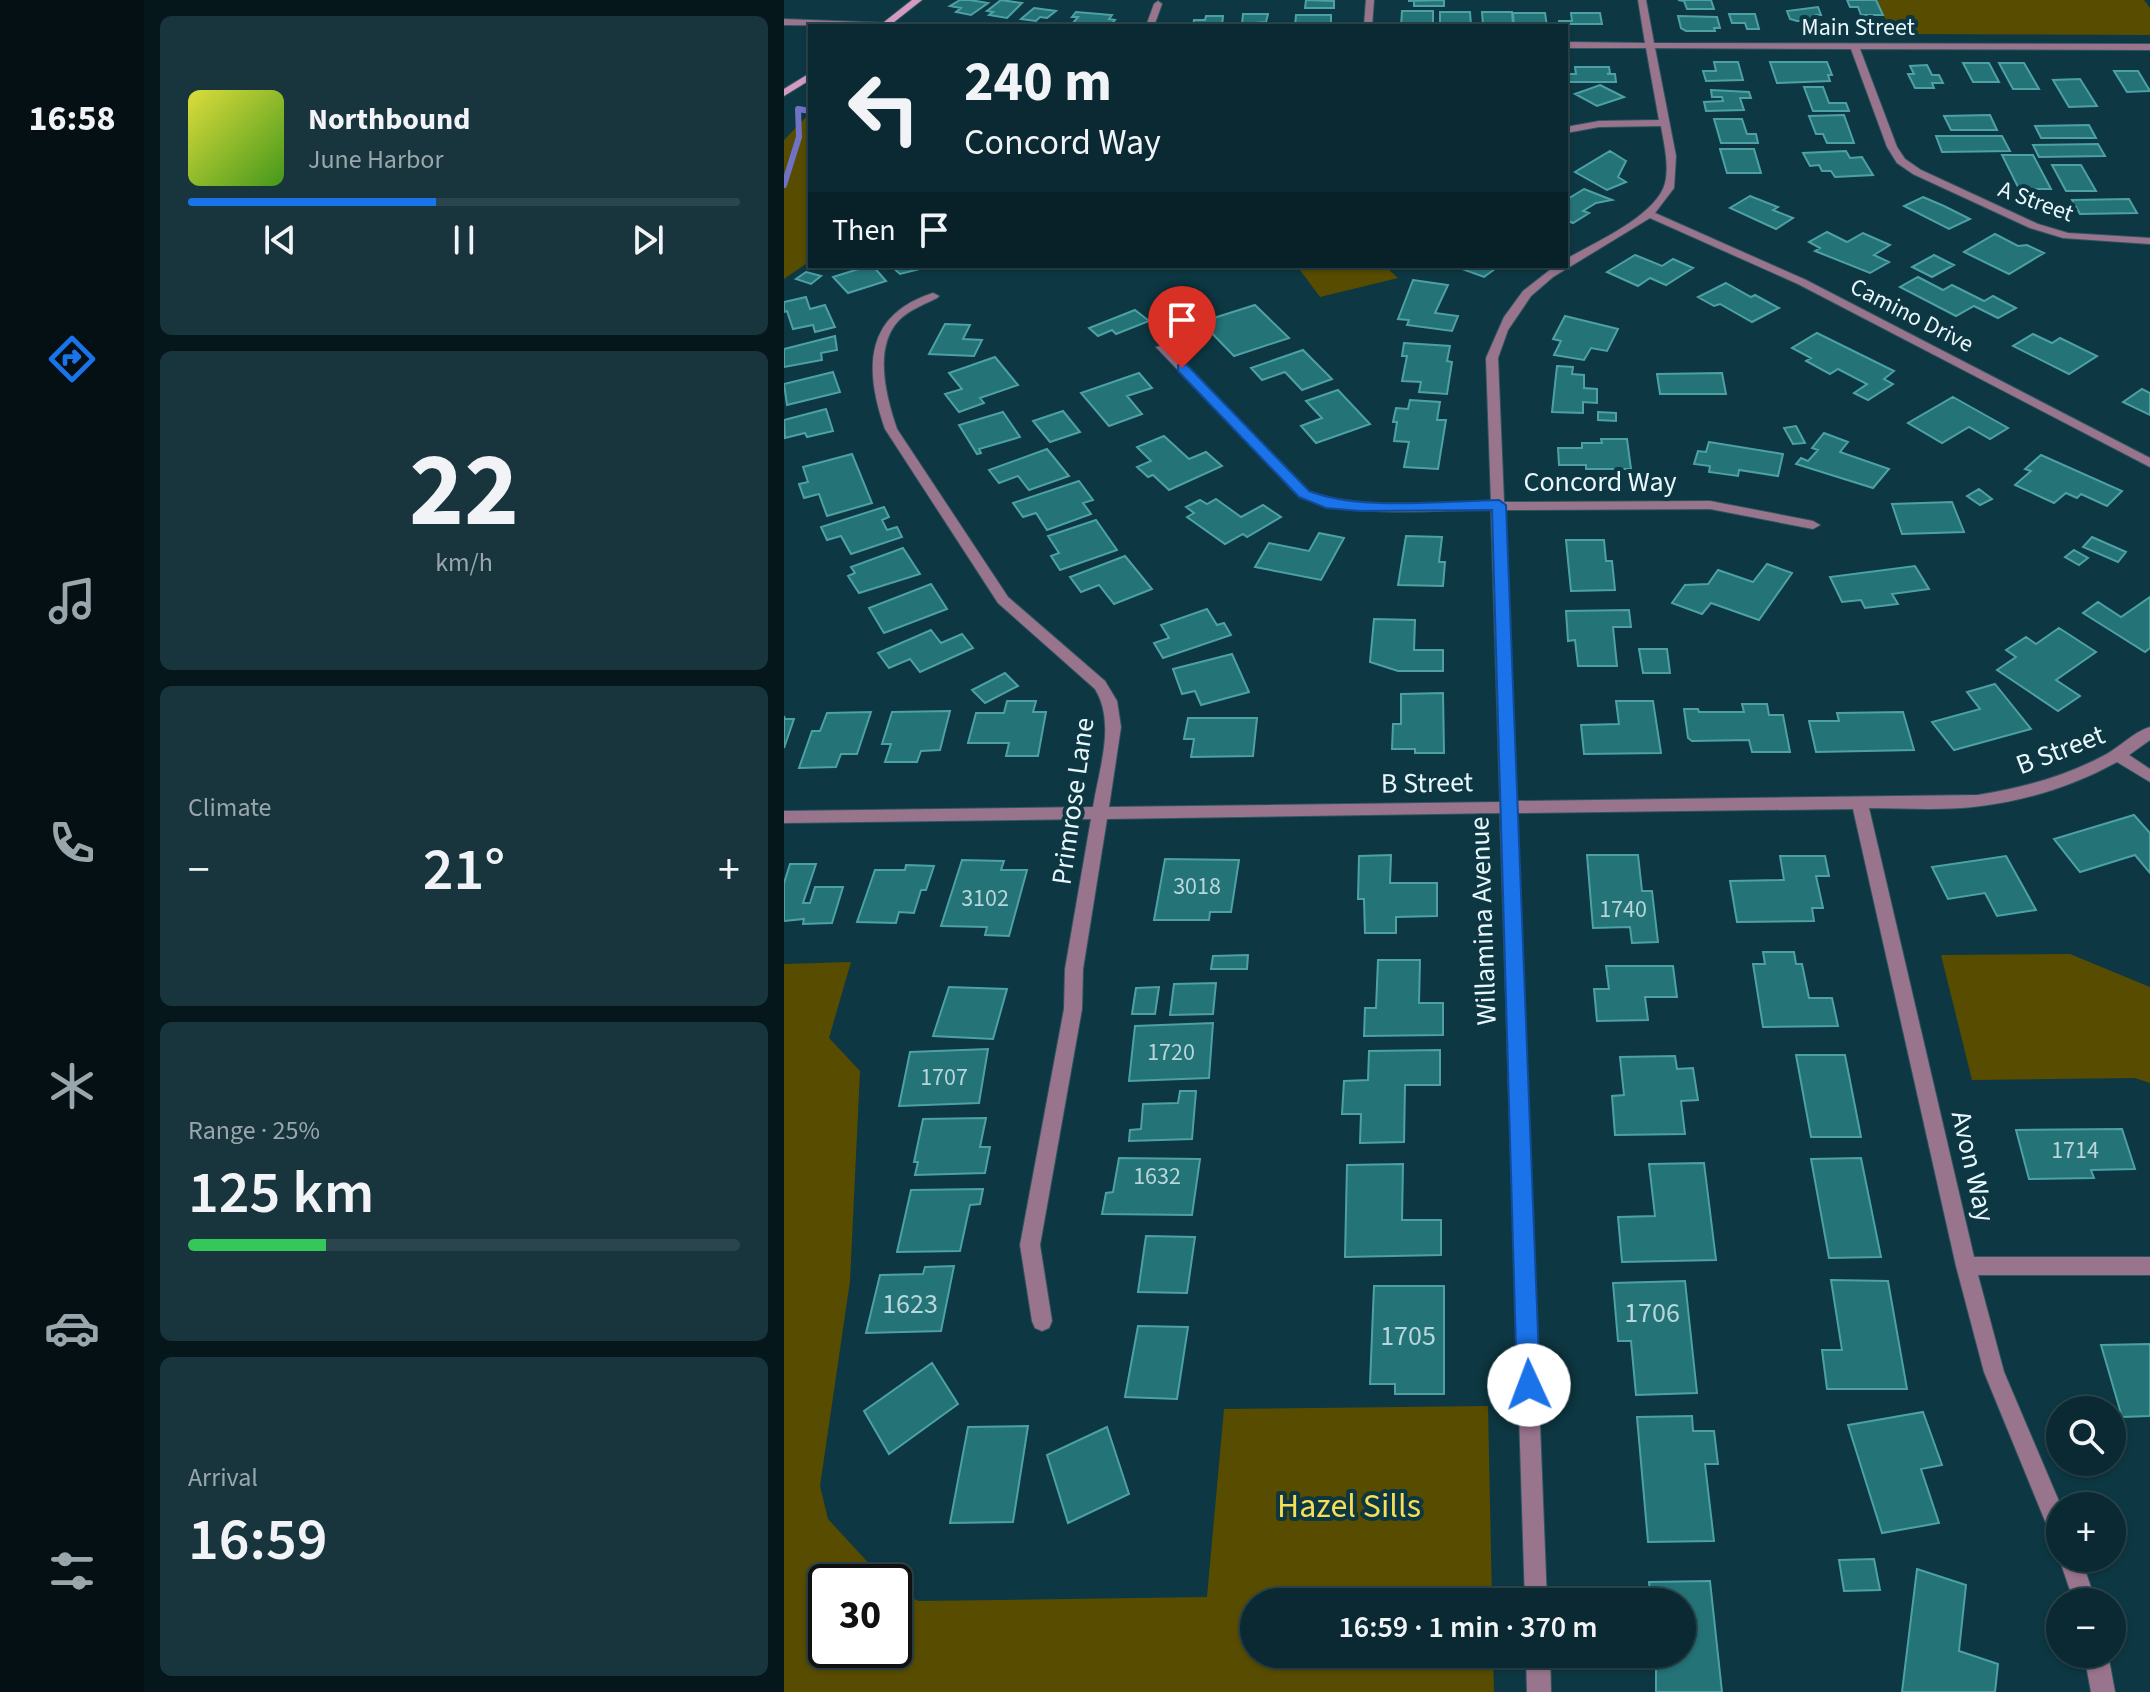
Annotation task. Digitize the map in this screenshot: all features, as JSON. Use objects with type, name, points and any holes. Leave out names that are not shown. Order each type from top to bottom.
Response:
[{"type":"street","points":[[888,24],[918,0]]},
{"type":"street","points":[[1368,24],[1370,0]]},
{"type":"street","name":"Willamina Avenue","points":[[1568,263],[1649,214],[1669,188],[1672,174],[1642,0]]},
{"type":"street","points":[[1151,24],[1158,4]]},
{"type":"street","points":[[784,22],[834,24]]},
{"type":"street","name":"Main Street","points":[[1568,45],[2150,47]]},
{"type":"street","name":"A Street","points":[[1855,47],[1892,147],[1901,161],[2034,226],[2067,236],[2150,241]]},
{"type":"street","points":[[784,93],[808,77]]},
{"type":"street","points":[[1568,130],[1599,124],[1664,123]]},
{"type":"street","name":"Camino Drive","points":[[1649,214],[1802,282],[2150,463]]},
{"type":"street","name":"Willamina Avenue","points":[[1536,1588],[1492,358],[1499,331],[1521,299],[1560,268]]},
{"type":"street","name":"Primrose Lane","points":[[933,296],[902,313],[885,331],[880,359],[884,411],[891,429],[1003,600],[1092,678],[1110,701],[1114,727],[1074,969],[1073,1009],[1030,1245],[1042,1321]]},
{"type":"street","name":"Concord Way","points":[[1162,347],[1304,494],[1326,503],[1360,506],[1710,505],[1813,525]]},
{"type":"street","name":"B Street","points":[[784,817],[1860,805],[2000,798],[2066,780],[2119,756],[2150,732]]},
{"type":"street","points":[[2119,756],[2150,776]]},
{"type":"street","name":"Avon Way","points":[[1860,805],[1966,1266],[1994,1372],[2046,1496]]},
{"type":"street","points":[[1966,1266],[2150,1266]]},
{"type":"street","points":[[1538,1668],[1539,1692]]},
{"type":"street","points":[[2099,1668],[2103,1692]]},
{"type":"green space","points":[[1877,0],[2144,0],[2150,8],[2150,35],[1892,34]]},
{"type":"green space","points":[[808,115],[808,262],[784,279],[784,140]]},
{"type":"green space","points":[[1298,268],[1387,268],[1398,278],[1320,297]]},
{"type":"green space","points":[[2070,954],[2150,987],[2150,1083],[2135,1078],[1972,1080],[1941,955]]},
{"type":"green space","name":"Hazel Sills","points":[[851,962],[829,1038],[860,1071],[850,1281],[820,1486],[828,1519],[869,1564],[808,1564],[808,1668],[912,1668],[912,1598],[919,1601],[1207,1597],[1224,1409],[1488,1406],[1492,1588],[1240,1588],[1240,1668],[1493,1668],[1494,1692],[784,1692],[784,964]]},
{"type":"building","points":[[960,0],[988,3],[971,15],[956,12],[961,8],[950,6]]},
{"type":"building","points":[[1001,0],[1022,3],[1007,18],[989,15],[993,12],[987,11]]},
{"type":"building","points":[[1306,0],[1334,1],[1334,8],[1305,8]]},
{"type":"building","points":[[1444,0],[1444,6],[1414,6],[1414,1],[1408,1]]},
{"type":"building","points":[[1678,0],[1711,0],[1714,9],[1687,9],[1684,1]]},
{"type":"building","points":[[1847,0],[1876,0],[1883,15],[1861,15],[1858,7],[1850,7]]},
{"type":"building","points":[[1818,7],[1821,15],[1816,15],[1818,21],[1790,19],[1787,11]]},
{"type":"building","points":[[1034,8],[1056,11],[1036,21],[1021,19]]},
{"type":"building","points":[[1402,11],[1433,11],[1433,24],[1401,24]]},
{"type":"building","points":[[1076,12],[1112,15],[1109,19],[1115,20],[1112,24],[1085,24],[1073,23],[1078,17],[1072,17]]},
{"type":"building","points":[[1440,12],[1470,12],[1471,24],[1440,24]]},
{"type":"building","points":[[1482,12],[1512,12],[1513,24],[1483,24]]},
{"type":"building","points":[[1513,13],[1545,13],[1547,24],[1514,24]]},
{"type":"building","points":[[1571,13],[1600,13],[1602,24],[1559,24],[1559,21],[1572,21]]},
{"type":"building","points":[[1243,14],[1268,14],[1266,22],[1242,24]]},
{"type":"building","points":[[1729,14],[1755,14],[1759,29],[1747,29],[1745,23],[1732,23]]},
{"type":"building","points":[[1296,15],[1331,15],[1331,24],[1295,24]]},
{"type":"building","points":[[1206,16],[1223,16],[1222,24],[1193,24],[1194,20],[1205,20]]},
{"type":"building","points":[[1678,16],[1717,17],[1720,28],[1714,28],[1715,31],[1686,31],[1681,28]]},
{"type":"building","points":[[1714,62],[1738,62],[1743,80],[1706,81],[1703,71],[1716,71]]},
{"type":"building","points":[[1770,62],[1827,62],[1832,75],[1828,75],[1830,81],[1777,83]]},
{"type":"building","points":[[1963,63],[1989,63],[1999,82],[1973,82]]},
{"type":"building","points":[[1999,63],[2024,63],[2039,89],[2013,89]]},
{"type":"building","points":[[1927,65],[1932,75],[1939,75],[1943,83],[1932,83],[1934,88],[1915,88],[1908,74],[1914,74],[1910,66]]},
{"type":"building","points":[[1575,67],[1609,67],[1610,73],[1607,74],[1615,74],[1616,82],[1569,82],[1568,74],[1576,74]]},
{"type":"building","points":[[2114,71],[2138,71],[2150,91],[2127,92]]},
{"type":"building","points":[[2080,79],[2097,106],[2069,107],[2053,80]]},
{"type":"building","points":[[1600,85],[1624,97],[1597,106],[1575,94]]},
{"type":"building","points":[[1804,87],[1823,87],[1829,103],[1846,103],[1849,111],[1813,111]]},
{"type":"building","points":[[1711,90],[1749,92],[1751,98],[1740,98],[1744,110],[1706,111],[1704,102],[1723,101],[1722,97],[1712,97]]},
{"type":"building","points":[[1844,115],[1854,143],[1827,143],[1823,134],[1816,134],[1809,116]]},
{"type":"building","points":[[1990,115],[1997,130],[1951,130],[1944,116]]},
{"type":"building","points":[[1714,119],[1742,119],[1747,134],[1756,134],[1758,143],[1721,143]]},
{"type":"building","points":[[2089,125],[2096,138],[2041,138],[2035,126]]},
{"type":"building","points":[[1936,136],[2002,136],[2010,151],[1942,152]]},
{"type":"building","points":[[2098,144],[2105,156],[2039,157],[2033,145]]},
{"type":"building","points":[[1720,149],[1754,149],[1761,173],[1727,173]]},
{"type":"building","points":[[1610,151],[1626,161],[1618,177],[1626,182],[1607,190],[1575,172]]},
{"type":"building","points":[[1846,151],[1850,158],[1862,157],[1873,175],[1835,177],[1831,171],[1822,171],[1819,165],[1810,166],[1803,153]]},
{"type":"building","points":[[2002,155],[2033,155],[2051,189],[2019,189]]},
{"type":"building","points":[[2052,165],[2081,165],[2096,191],[2066,191]]},
{"type":"building","points":[[1584,189],[1612,200],[1596,203],[1583,211],[1589,213],[1573,223],[1568,221],[1568,199]]},
{"type":"building","points":[[1750,196],[1778,207],[1773,210],[1793,218],[1776,229],[1730,208]]},
{"type":"building","points":[[1923,197],[1970,219],[1949,229],[1904,206]]},
{"type":"building","points":[[2129,199],[2137,213],[2080,214],[2072,200]]},
{"type":"building","points":[[1827,232],[1847,242],[1863,233],[1890,245],[1874,255],[1889,262],[1870,273],[1815,251],[1820,248],[1809,242]]},
{"type":"building","points":[[1995,234],[2018,246],[2027,245],[2044,253],[2009,274],[1964,252]]},
{"type":"building","points":[[1635,255],[1662,266],[1673,259],[1693,268],[1666,285],[1650,278],[1638,286],[1607,272]]},
{"type":"building","points":[[1934,255],[1954,265],[1932,277],[1912,267]]},
{"type":"building","points":[[862,268],[875,268],[886,281],[848,293],[833,277]]},
{"type":"building","points":[[893,268],[920,269],[900,274]]},
{"type":"building","points":[[1459,268],[1496,268],[1484,277]]},
{"type":"building","points":[[806,272],[821,276],[811,284],[796,279]]},
{"type":"building","points":[[1918,277],[1943,290],[1952,285],[1984,301],[1993,296],[2016,308],[1998,318],[1974,306],[1956,316],[1900,287]]},
{"type":"building","points":[[1413,280],[1448,285],[1435,313],[1458,316],[1452,331],[1407,325],[1409,320],[1398,319]]},
{"type":"building","points":[[1726,283],[1779,308],[1752,322],[1720,304],[1714,306],[1698,297]]},
{"type":"building","points":[[806,297],[810,309],[825,305],[835,327],[815,332],[813,325],[793,329],[787,311],[784,312],[784,302]]},
{"type":"building","points":[[1255,305],[1289,338],[1234,356],[1201,322]]},
{"type":"building","points":[[1135,310],[1149,321],[1116,334],[1112,330],[1098,336],[1089,328]]},
{"type":"building","points":[[1565,316],[1618,329],[1607,351],[1591,348],[1584,360],[1554,355],[1561,341],[1553,339]]},
{"type":"building","points":[[945,324],[970,325],[963,339],[982,340],[974,356],[929,354]]},
{"type":"building","points":[[1817,333],[1894,371],[1884,379],[1893,384],[1868,400],[1854,393],[1867,384],[1838,369],[1830,374],[1806,361],[1811,358],[1792,348]]},
{"type":"building","points":[[2033,334],[2052,343],[2060,338],[2097,356],[2069,374],[2013,346]]},
{"type":"building","points":[[835,336],[837,350],[821,353],[822,360],[784,367],[784,349]]},
{"type":"building","points":[[1404,343],[1450,346],[1447,361],[1452,362],[1447,394],[1419,392],[1421,382],[1402,381],[1407,356],[1402,356]]},
{"type":"building","points":[[1303,350],[1332,379],[1302,390],[1285,372],[1262,380],[1251,368]]},
{"type":"building","points":[[995,357],[1018,385],[980,398],[984,403],[959,412],[945,394],[962,389],[949,373]]},
{"type":"building","points":[[1557,366],[1573,367],[1572,374],[1584,375],[1584,388],[1597,389],[1597,403],[1583,402],[1583,413],[1552,412]]},
{"type":"building","points":[[833,372],[840,392],[787,405],[784,384]]},
{"type":"building","points":[[1139,373],[1152,388],[1127,396],[1142,414],[1109,426],[1081,393]]},
{"type":"building","points":[[1722,373],[1726,394],[1660,394],[1657,374]]},
{"type":"building","points":[[2142,389],[2150,393],[2150,415],[2123,402]]},
{"type":"building","points":[[1338,390],[1370,424],[1316,443],[1301,426],[1322,418],[1306,401]]},
{"type":"building","points":[[1953,397],[2008,428],[1990,439],[1969,427],[1942,443],[1908,423]]},
{"type":"building","points":[[1410,400],[1440,402],[1437,420],[1446,420],[1438,469],[1404,467],[1409,442],[1394,441],[1397,422],[1393,422],[1396,408],[1408,409]]},
{"type":"building","points":[[826,409],[833,431],[785,438],[784,420]]},
{"type":"building","points":[[1063,411],[1080,432],[1050,442],[1033,421]]},
{"type":"building","points":[[1003,412],[1020,437],[979,449],[981,453],[977,454],[959,425]]},
{"type":"building","points":[[1598,412],[1616,413],[1616,421],[1598,420]]},
{"type":"building","points":[[1796,426],[1805,443],[1793,444],[1784,428]]},
{"type":"building","points":[[1824,433],[1848,442],[1840,452],[1889,469],[1873,488],[1796,464],[1801,458],[1808,461],[1818,450],[1812,448]]},
{"type":"building","points":[[1164,436],[1189,459],[1206,452],[1222,466],[1169,490],[1153,475],[1148,477],[1137,467],[1151,461],[1137,447]]},
{"type":"building","points":[[1601,439],[1627,439],[1631,469],[1586,469],[1586,465],[1559,465],[1558,448],[1582,448],[1582,443],[1602,443]]},
{"type":"building","points":[[1709,442],[1783,454],[1778,476],[1739,470],[1738,476],[1709,472],[1710,466],[1694,464],[1698,451],[1706,452]]},
{"type":"building","points":[[1047,449],[1069,476],[1029,490],[1018,476],[999,483],[989,470]]},
{"type":"building","points":[[852,454],[872,503],[827,516],[819,494],[804,498],[799,484],[808,482],[803,467]]},
{"type":"building","points":[[2041,455],[2122,491],[2107,506],[2081,494],[2077,498],[2066,493],[2054,503],[2015,485],[2031,471],[2025,469]]},
{"type":"building","points":[[1079,481],[1093,500],[1083,503],[1091,514],[1047,530],[1036,513],[1023,517],[1013,503]]},
{"type":"building","points":[[1979,489],[1992,499],[1980,505],[1967,496]]},
{"type":"building","points":[[1216,499],[1241,517],[1263,505],[1281,517],[1247,537],[1243,534],[1225,544],[1187,517],[1194,513],[1186,507],[1200,500],[1207,504]]},
{"type":"building","points":[[1952,502],[1964,532],[1902,534],[1892,504]]},
{"type":"building","points":[[884,507],[889,517],[882,520],[887,530],[897,527],[902,537],[851,554],[841,536],[827,540],[821,527]]},
{"type":"building","points":[[1096,520],[1117,550],[1060,570],[1051,556],[1059,553],[1048,536]]},
{"type":"building","points":[[1319,533],[1344,538],[1321,580],[1255,567],[1269,543],[1309,551]]},
{"type":"building","points":[[1406,536],[1442,537],[1439,562],[1445,562],[1443,586],[1398,585]]},
{"type":"building","points":[[2092,537],[2126,552],[2118,562],[2083,547]]},
{"type":"building","points":[[1566,540],[1604,540],[1606,561],[1612,561],[1615,590],[1571,591]]},
{"type":"building","points":[[903,548],[920,574],[859,593],[848,576],[855,573],[851,567]]},
{"type":"building","points":[[2074,550],[2088,558],[2079,565],[2065,557]]},
{"type":"building","points":[[1125,556],[1152,589],[1114,604],[1099,585],[1081,592],[1070,577]]},
{"type":"building","points":[[1767,564],[1792,573],[1759,620],[1711,603],[1702,614],[1672,603],[1685,585],[1708,584],[1718,570],[1753,582]]},
{"type":"building","points":[[1915,566],[1929,589],[1892,594],[1898,604],[1865,608],[1861,600],[1842,602],[1830,577]]},
{"type":"building","points":[[931,584],[947,609],[884,633],[869,608]]},
{"type":"building","points":[[2150,597],[2150,648],[2145,652],[2083,613],[2098,602],[2121,617]]},
{"type":"building","points":[[1207,609],[1217,625],[1224,623],[1231,635],[1163,658],[1154,643],[1169,638],[1161,625]]},
{"type":"building","points":[[1629,610],[1631,627],[1613,627],[1617,666],[1578,666],[1575,640],[1568,641],[1566,611]]},
{"type":"building","points":[[1374,619],[1415,620],[1414,650],[1443,650],[1443,671],[1398,671],[1370,662]]},
{"type":"building","points":[[2059,628],[2096,652],[2056,680],[2080,696],[2058,711],[1997,670],[2016,657],[2006,650],[2026,637],[2036,644]]},
{"type":"building","points":[[931,630],[941,643],[962,634],[973,648],[920,672],[910,659],[889,668],[878,653]]},
{"type":"building","points":[[1639,649],[1667,649],[1670,673],[1643,673]]},
{"type":"building","points":[[1232,654],[1249,692],[1201,705],[1195,691],[1182,694],[1173,669]]},
{"type":"building","points":[[1005,673],[1018,686],[985,703],[972,690]]},
{"type":"building","points":[[1995,684],[2031,729],[1954,750],[1932,722],[1980,709],[1967,692]]},
{"type":"building","points":[[1443,693],[1444,753],[1392,749],[1393,724],[1401,724],[1401,694]]},
{"type":"building","points":[[1007,701],[1036,701],[1033,712],[1046,712],[1038,756],[1006,756],[1009,743],[968,743],[976,713],[1004,713]]},
{"type":"building","points":[[1616,701],[1653,701],[1661,753],[1584,754],[1581,725],[1619,724]]},
{"type":"building","points":[[1742,704],[1767,704],[1769,715],[1783,715],[1790,752],[1752,752],[1749,740],[1692,741],[1688,738],[1684,709],[1744,712]]},
{"type":"building","points":[[950,711],[940,750],[921,751],[917,762],[885,762],[891,744],[882,744],[892,712]]},
{"type":"building","points":[[871,712],[857,754],[841,754],[836,767],[799,768],[812,731],[820,731],[827,713]]},
{"type":"building","points":[[1903,712],[1914,750],[1816,752],[1809,721],[1839,721],[1837,713]]},
{"type":"building","points":[[784,716],[785,719],[794,719],[784,748]]},
{"type":"building","points":[[1188,718],[1257,718],[1253,756],[1191,757],[1194,739],[1184,739]]},
{"type":"building","points":[[2134,815],[2150,833],[2150,873],[2135,855],[2080,872],[2054,839]]},
{"type":"building","points":[[1391,855],[1390,883],[1437,883],[1437,916],[1396,917],[1396,933],[1365,933],[1364,899],[1358,899],[1359,856]]},
{"type":"building","points":[[1587,855],[1638,855],[1642,891],[1652,891],[1658,942],[1632,943],[1630,927],[1593,928]]},
{"type":"building","points":[[1780,856],[1825,856],[1829,876],[1816,876],[1823,908],[1812,908],[1814,921],[1737,922],[1730,881],[1784,880]]},
{"type":"building","points":[[2006,856],[2036,910],[1997,916],[1985,893],[1948,899],[1932,867]]},
{"type":"building","points":[[1165,859],[1239,860],[1231,912],[1210,912],[1209,920],[1154,920]]},
{"type":"building","points":[[962,860],[1004,861],[1001,870],[1027,870],[1009,936],[985,935],[987,927],[941,926]]},
{"type":"building","points":[[790,864],[816,864],[803,903],[810,903],[815,887],[843,887],[832,923],[803,924],[804,919],[784,921],[784,883]]},
{"type":"building","points":[[906,865],[934,866],[926,890],[921,890],[914,913],[899,912],[896,923],[857,922],[875,870],[905,870]]},
{"type":"building","points":[[1763,952],[1794,952],[1796,964],[1802,964],[1809,998],[1832,998],[1838,1026],[1763,1027],[1753,964],[1765,964]]},
{"type":"building","points":[[1248,955],[1247,969],[1211,969],[1213,956]]},
{"type":"building","points":[[1378,960],[1420,960],[1419,1003],[1443,1003],[1443,1035],[1364,1036],[1365,1008],[1376,1008]]},
{"type":"building","points":[[1606,966],[1673,966],[1677,997],[1645,997],[1648,1020],[1597,1021],[1594,989],[1609,989]]},
{"type":"building","points":[[1216,983],[1213,1014],[1170,1015],[1174,984]]},
{"type":"building","points":[[949,987],[1007,989],[993,1039],[933,1036]]},
{"type":"building","points":[[1159,987],[1155,1014],[1132,1014],[1136,988]]},
{"type":"building","points":[[1213,1023],[1209,1078],[1129,1081],[1135,1026]]},
{"type":"building","points":[[988,1049],[979,1103],[899,1106],[910,1052]]},
{"type":"building","points":[[1440,1050],[1440,1085],[1405,1085],[1404,1142],[1360,1143],[1361,1114],[1342,1114],[1344,1081],[1368,1080],[1369,1051]]},
{"type":"building","points":[[1796,1055],[1845,1055],[1861,1137],[1811,1137]]},
{"type":"building","points":[[1675,1056],[1677,1069],[1693,1068],[1698,1100],[1681,1101],[1685,1134],[1615,1135],[1612,1096],[1624,1095],[1620,1057]]},
{"type":"building","points":[[1180,1091],[1196,1091],[1192,1139],[1129,1141],[1130,1130],[1141,1129],[1143,1104],[1178,1103]]},
{"type":"building","points":[[986,1118],[980,1147],[990,1147],[985,1173],[915,1175],[918,1162],[914,1162],[923,1119]]},
{"type":"building","points":[[2122,1129],[2135,1169],[2091,1170],[2094,1178],[2029,1179],[2016,1130]]},
{"type":"building","points":[[1119,1158],[1200,1159],[1192,1215],[1102,1214],[1106,1193],[1113,1192]]},
{"type":"building","points":[[1861,1158],[1881,1257],[1829,1258],[1811,1159]]},
{"type":"building","points":[[1704,1163],[1716,1260],[1622,1262],[1618,1217],[1655,1216],[1649,1164]]},
{"type":"building","points":[[1403,1164],[1402,1220],[1441,1220],[1441,1255],[1345,1257],[1347,1165]]},
{"type":"building","points":[[983,1189],[980,1204],[970,1205],[960,1251],[897,1252],[911,1190]]},
{"type":"building","points":[[1146,1236],[1195,1237],[1187,1293],[1138,1292]]},
{"type":"building","points":[[954,1266],[941,1331],[866,1333],[880,1275],[923,1274],[925,1267]]},
{"type":"building","points":[[1831,1280],[1888,1281],[1907,1389],[1827,1389],[1822,1350],[1842,1350]]},
{"type":"building","points":[[1685,1281],[1697,1393],[1636,1395],[1631,1341],[1618,1341],[1613,1283]]},
{"type":"building","points":[[1374,1286],[1444,1286],[1444,1394],[1395,1394],[1395,1384],[1370,1384]]},
{"type":"building","points":[[1138,1326],[1188,1327],[1177,1399],[1125,1397]]},
{"type":"building","points":[[2150,1344],[2150,1416],[2126,1417],[2126,1396],[2116,1396],[2101,1345]]},
{"type":"building","points":[[932,1363],[958,1404],[889,1454],[864,1411]]},
{"type":"building","points":[[1923,1412],[1942,1465],[1921,1469],[1939,1523],[1882,1533],[1848,1425]]},
{"type":"building","points":[[1692,1416],[1693,1431],[1714,1431],[1718,1464],[1705,1464],[1714,1541],[1648,1542],[1637,1417]]},
{"type":"building","points":[[1028,1426],[1013,1522],[950,1523],[968,1427]]},
{"type":"building","points":[[1107,1427],[1129,1494],[1068,1523],[1047,1455]]},
{"type":"building","points":[[1874,1559],[1880,1590],[1844,1591],[1839,1560]]},
{"type":"building","points":[[1917,1569],[1966,1585],[1959,1651],[1998,1664],[1995,1692],[1902,1692]]},
{"type":"building","points":[[1710,1581],[1722,1692],[1656,1692],[1656,1668],[1696,1668],[1696,1588],[1650,1588],[1649,1582]]},
{"type":"waterway","points":[[784,185],[799,137],[798,109],[808,111]]},
{"type":"route","points":[[1182,368],[1304,494],[1326,503],[1360,506],[1499,505],[1529,1385]]}]
